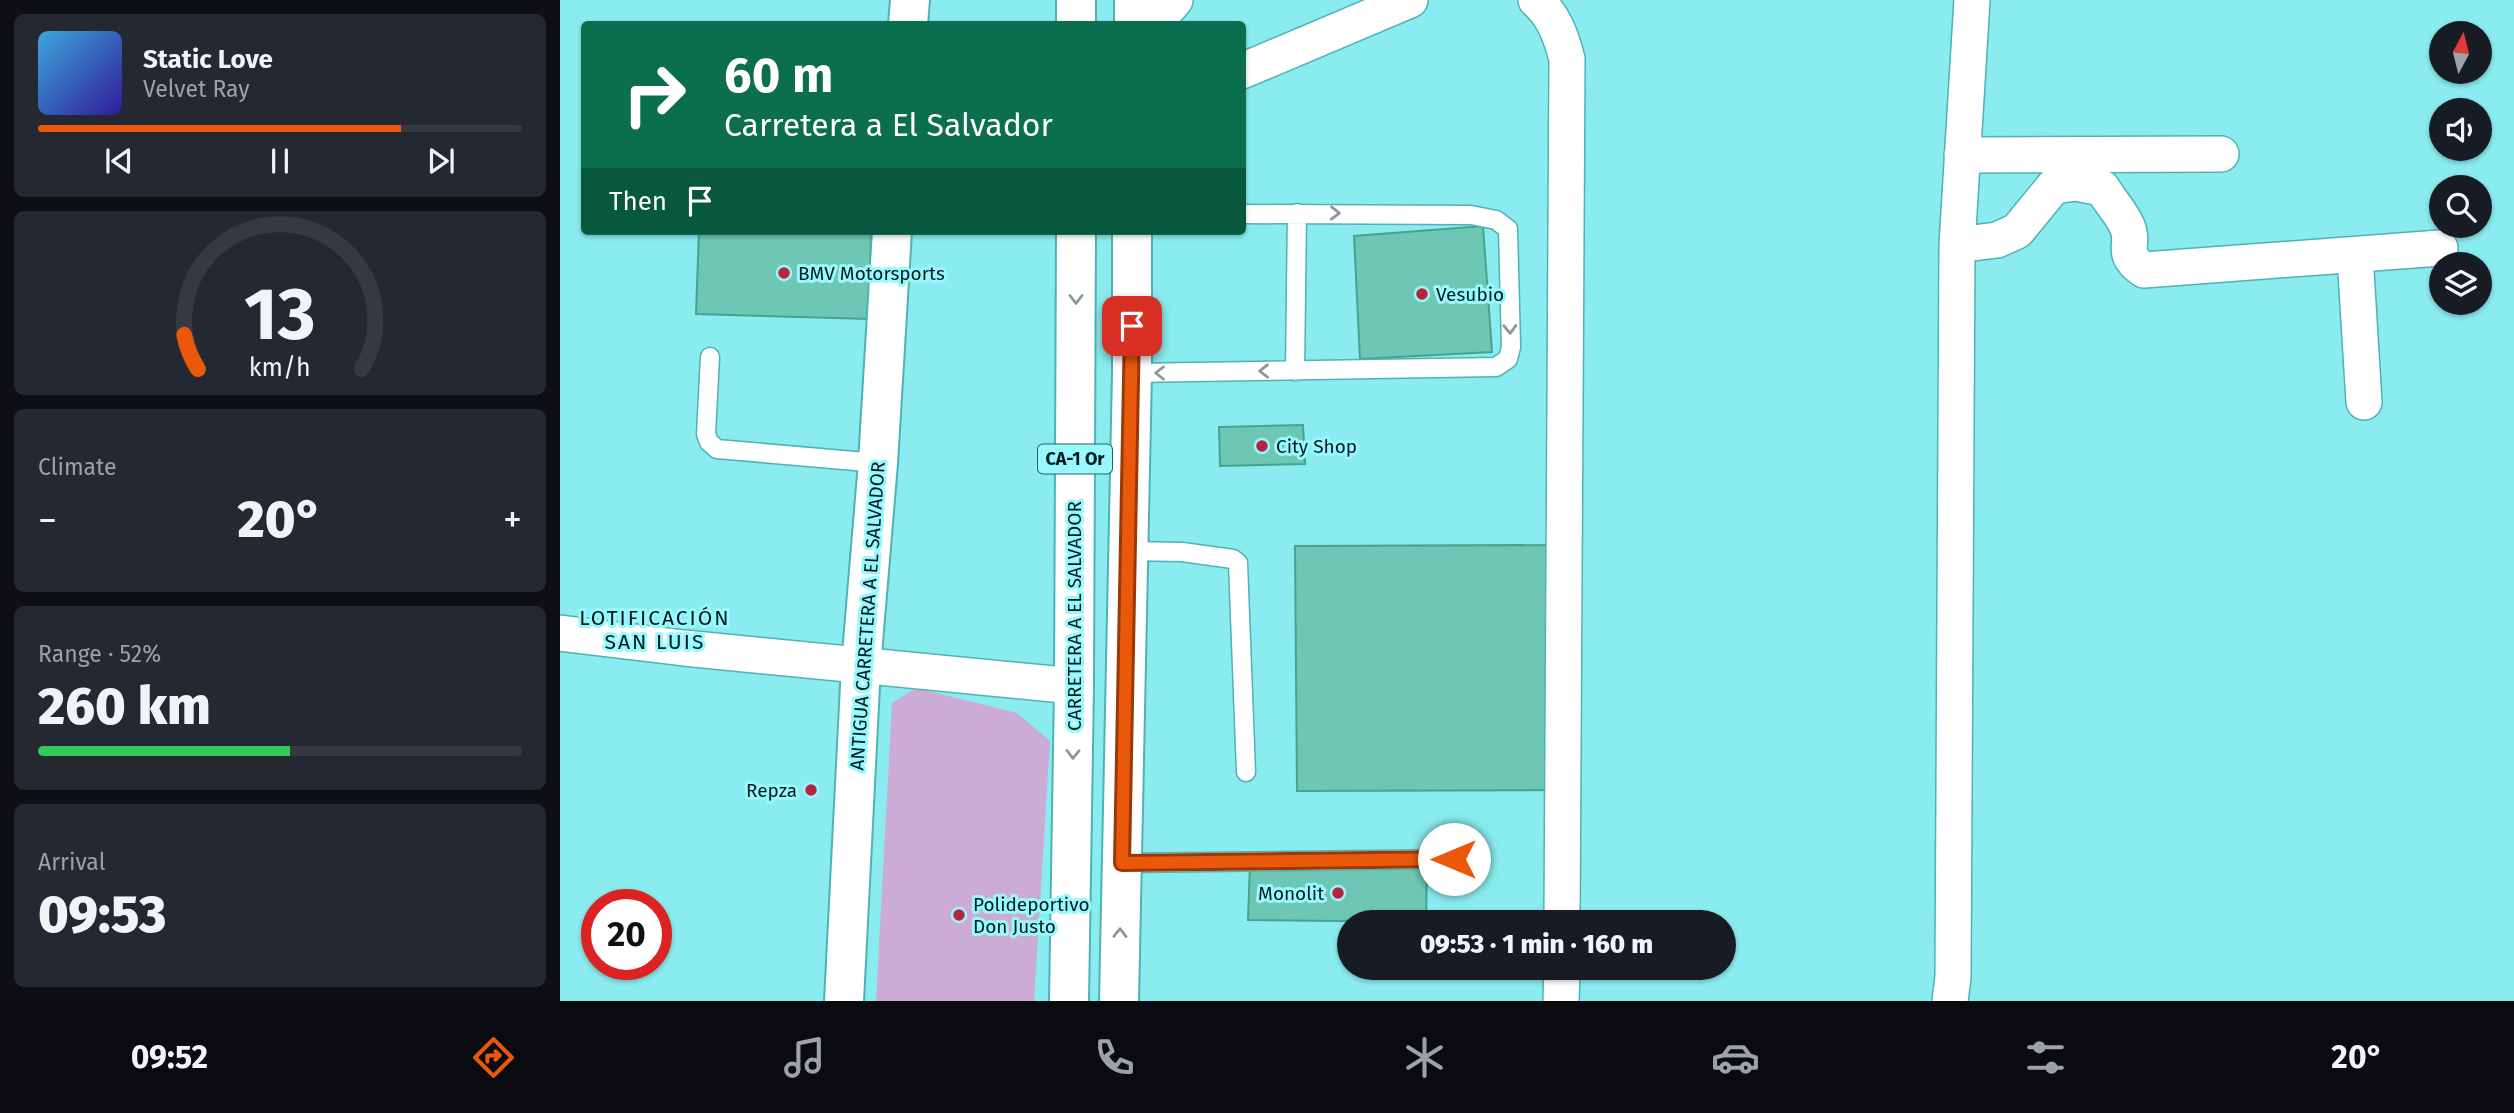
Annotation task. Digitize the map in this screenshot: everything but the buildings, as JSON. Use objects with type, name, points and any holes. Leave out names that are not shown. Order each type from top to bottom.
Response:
[{"type":"main road","points":[[908,21],[910,0]]},
{"type":"main road","points":[[1076,0],[1076,21]]},
{"type":"main road","points":[[1134,0],[1134,21]]},
{"type":"main road","name":"ANTIGUA CARRETERA A EL SALVADOR","points":[[844,1001],[861,666],[878,463],[892,235]]},
{"type":"main road","name":"CARRETERA A EL SALVADOR","points":[[1069,1001],[1074,686],[1076,235]]},
{"type":"main road","name":"CA-1 Or","points":[[1119,1001],[1132,373],[1132,235]]},
{"type":"street","points":[[1157,21],[1175,0]]},
{"type":"street","points":[[1246,69],[1410,0]]},
{"type":"street","points":[[1536,0],[1546,9],[1560,31],[1567,59],[1562,910]]},
{"type":"street","points":[[1950,1001],[1954,963],[1957,245],[1972,0]]},
{"type":"street","points":[[1962,155],[2221,153]]},
{"type":"street","points":[[1957,245],[1997,240],[2017,231],[2054,186],[2076,183],[2102,188],[2129,229],[2128,253],[2144,270],[2440,248]]},
{"type":"street","points":[[2355,255],[2364,402]]},
{"type":"street","points":[[560,633],[1074,686]]},
{"type":"street","points":[[1562,980],[1562,1001]]},
{"type":"lane","points":[[1295,370],[1297,213]]},
{"type":"lane","points":[[1132,373],[1496,367],[1508,359],[1511,347],[1508,229],[1496,220],[1471,215],[1246,214]]},
{"type":"lane","points":[[710,357],[706,434],[709,442],[717,449],[878,463]]},
{"type":"lane","points":[[1128,551],[1182,552],[1233,559],[1238,563],[1246,772]]},
{"type":"lane","points":[[1122,863],[1454,859]]},
{"type":"shaded area","name":"Polideportivo Don Justo","points":[[916,688],[1017,713],[1050,741],[1034,1001],[876,1001],[892,703]]},
{"type":"place","name":"BMV Motorsports","points":[[784,273]]},
{"type":"place","name":"Vesubio","points":[[1422,294]]},
{"type":"place","name":"City Shop","points":[[1262,446]]},
{"type":"place","name":"Repza","points":[[811,790]]},
{"type":"place","name":"Monolit","points":[[1338,893]]},
{"type":"place","name":"Polideportivo Don Justo","points":[[959,915]]},
{"type":"district","name":"LOTIFICACIÓN SAN LUIS","points":[[655,630]]},
{"type":"route","points":[[1132,326],[1122,863],[1454,859]]}]
